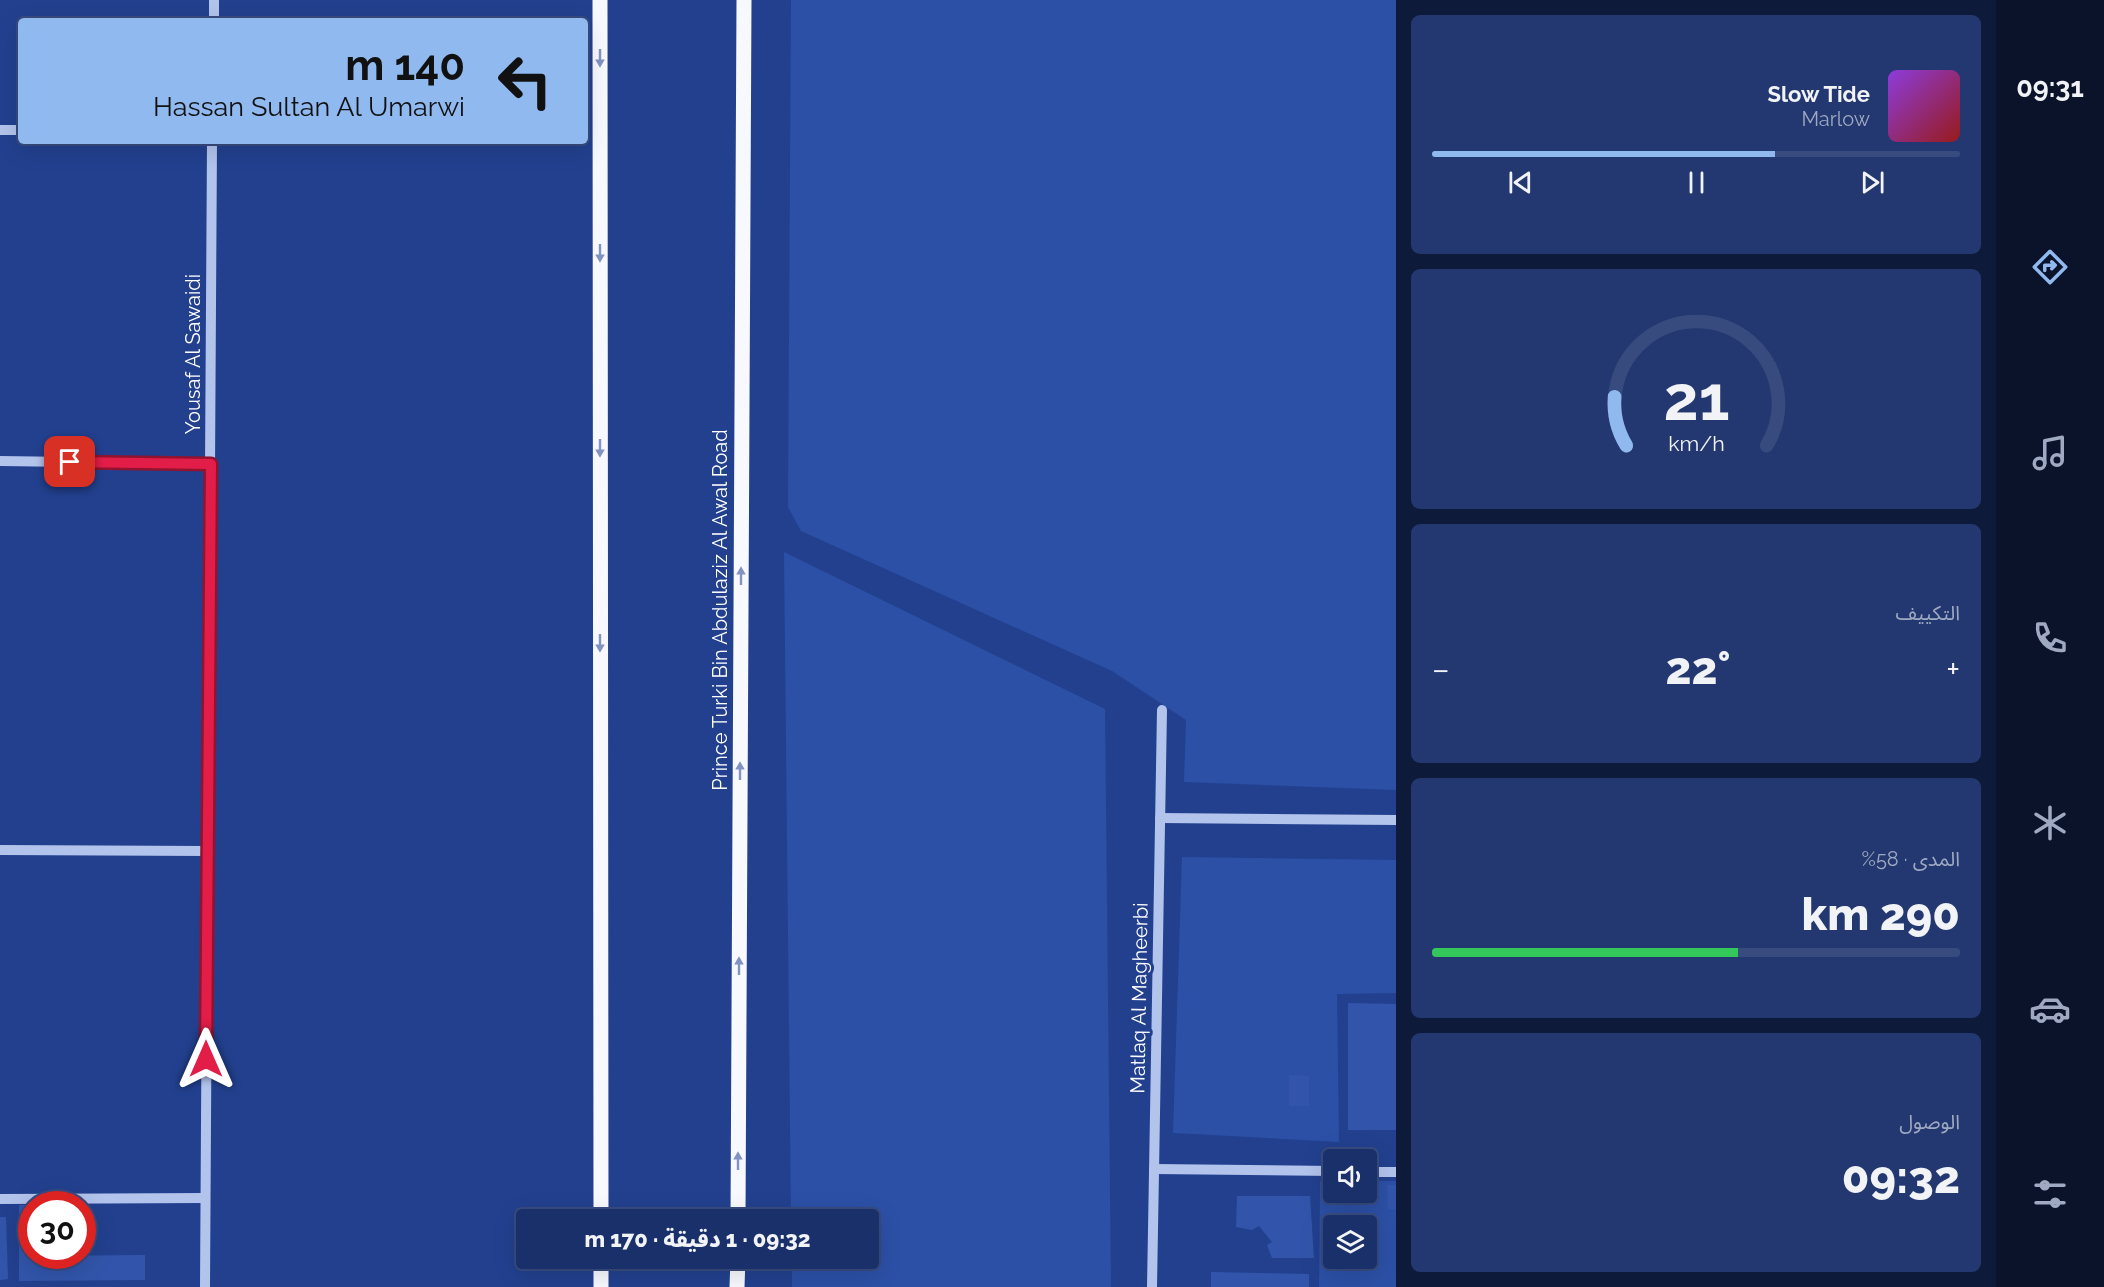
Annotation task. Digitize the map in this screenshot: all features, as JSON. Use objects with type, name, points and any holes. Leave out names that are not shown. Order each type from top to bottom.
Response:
[{"type":"main road","points":[[600,0],[601,1209]]},
{"type":"main road","name":"Prince Turki Bin Abdulaziz Al Awal Road","points":[[738,1209],[744,0]]},
{"type":"main road","points":[[601,1269],[601,1287]]},
{"type":"main road","points":[[737,1287],[738,1269]]},
{"type":"street","points":[[214,0],[214,18]]},
{"type":"street","points":[[0,130],[18,130]]},
{"type":"street","name":"Yousaf Al Sawaidi","points":[[205,1287],[212,144]]},
{"type":"street","points":[[0,461],[211,464]]},
{"type":"street","name":"Matlaq Al Magheerbi","points":[[1152,1287],[1162,710]]},
{"type":"street","points":[[1160,818],[1396,820]]},
{"type":"street","points":[[0,850],[206,851]]},
{"type":"street","points":[[1154,1169],[1323,1171]]},
{"type":"street","points":[[1377,1172],[1396,1172]]},
{"type":"street","points":[[0,1199],[205,1198]]},
{"type":"shaded area","points":[[791,0],[1396,0],[1396,790],[1184,782],[1186,720],[1112,671],[801,531],[788,507]]},
{"type":"shaded area","points":[[784,552],[1105,709],[1111,1287],[792,1287],[792,1269],[879,1269],[879,1209],[791,1209]]},
{"type":"shaded area","points":[[1182,857],[1396,860],[1396,993],[1337,994],[1339,1142],[1173,1133]]},
{"type":"shaded area","points":[[1320,1181],[1323,1181],[1323,1203],[1377,1203],[1377,1181],[1396,1181],[1396,1287],[1319,1287]]},
{"type":"building","points":[[1348,1003],[1396,1004],[1396,1130],[1348,1130]]},
{"type":"building","points":[[1289,1075],[1309,1076],[1309,1106],[1289,1106]]},
{"type":"building","points":[[1387,1185],[1396,1185],[1396,1209],[1388,1209]]},
{"type":"building","points":[[1237,1196],[1310,1196],[1314,1258],[1272,1258],[1267,1245],[1272,1242],[1259,1226],[1252,1230],[1236,1227]]},
{"type":"building","points":[[0,1217],[6,1217],[8,1279],[0,1280]]},
{"type":"building","points":[[96,1255],[145,1255],[145,1280],[19,1281],[19,1269],[96,1269]]},
{"type":"building","points":[[1211,1272],[1309,1274],[1309,1287],[1211,1287]]},
{"type":"route","points":[[70,462],[211,464],[206,1059]]}]
